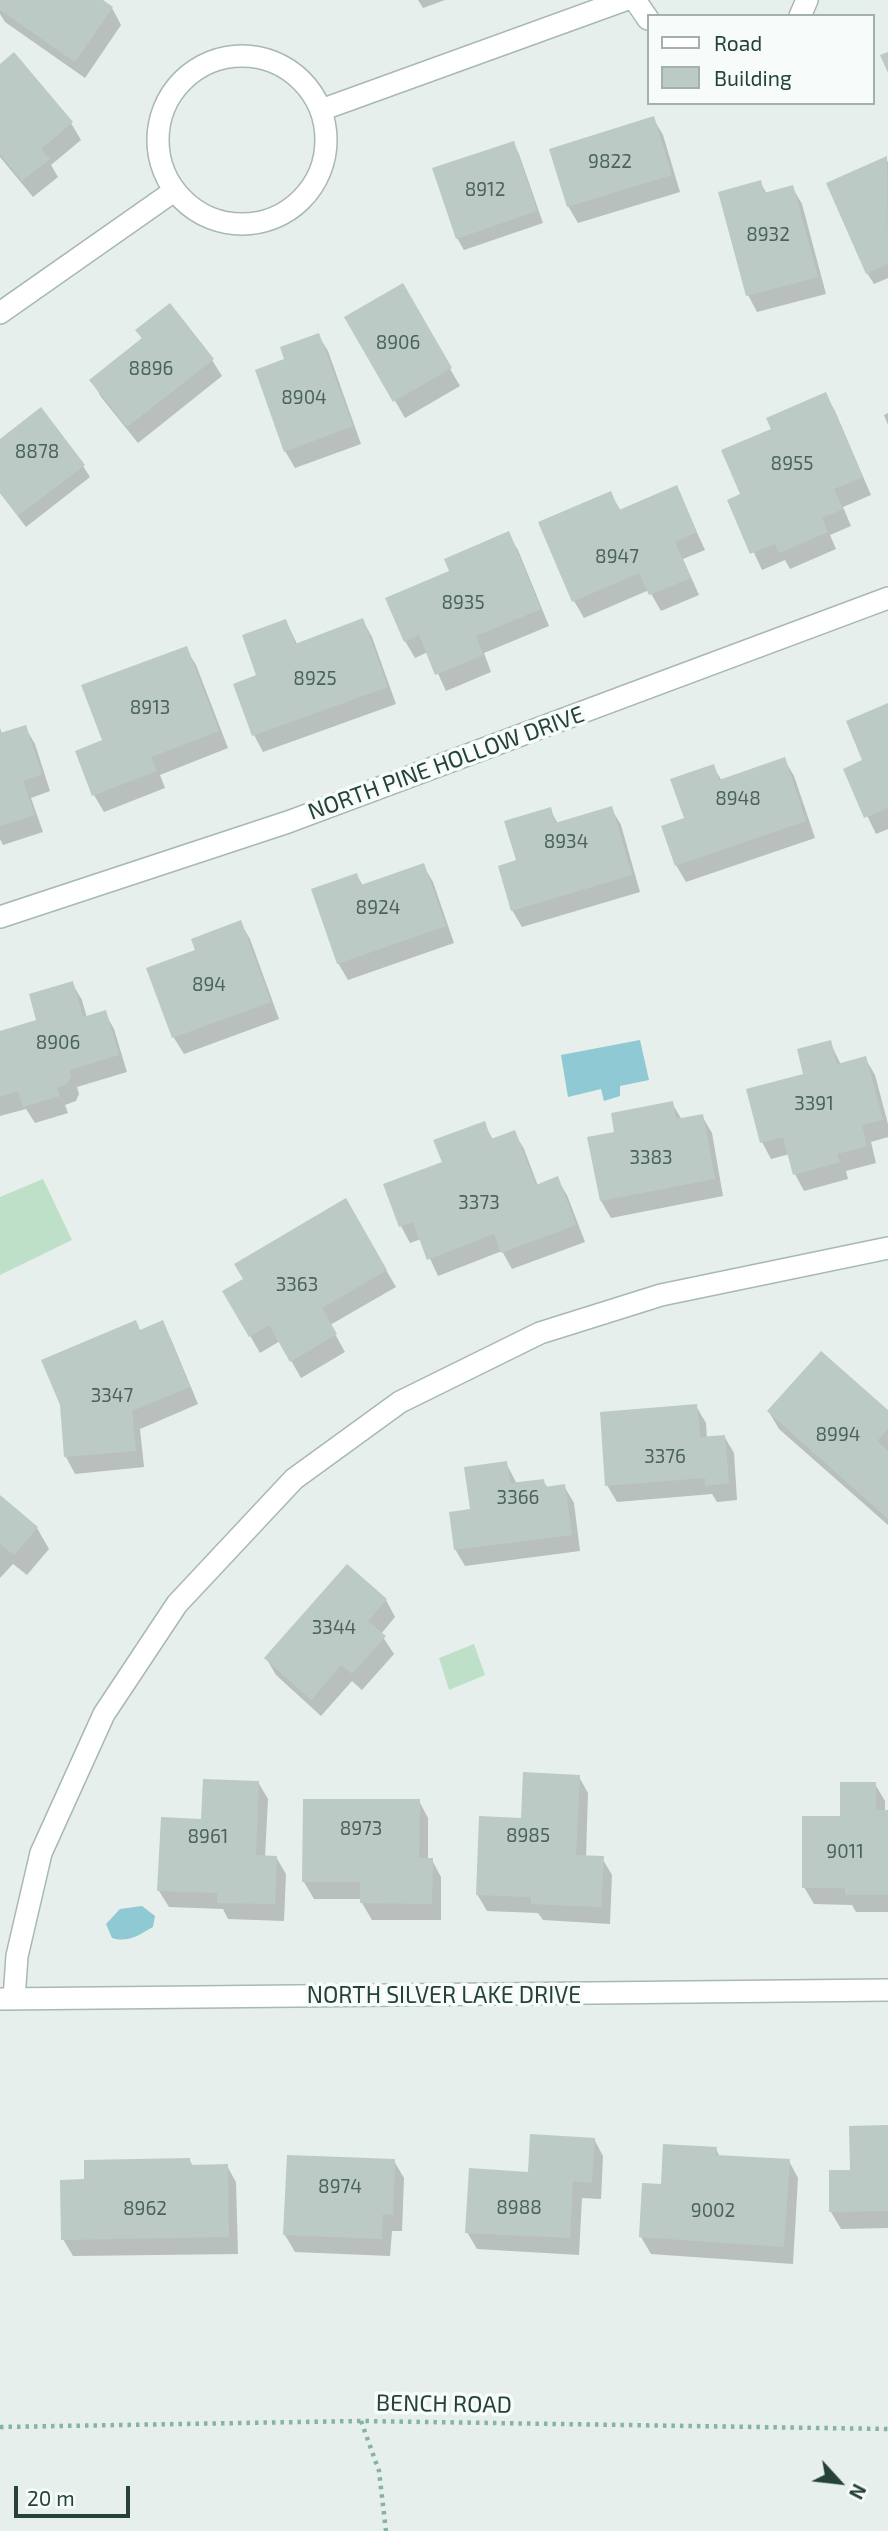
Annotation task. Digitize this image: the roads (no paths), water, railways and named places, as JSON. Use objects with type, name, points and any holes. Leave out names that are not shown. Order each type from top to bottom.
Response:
[{"type":"street","points":[[321,110],[625,0]]},
{"type":"street","points":[[635,0],[646,16]]},
{"type":"street","points":[[228,56],[258,56],[285,66],[307,84],[321,110],[326,136],[324,162],[313,187],[294,206],[271,219],[245,225],[218,221],[194,210],[174,191],[161,165],[157,136],[163,108],[178,83],[201,65],[228,56]]},
{"type":"street","points":[[0,313],[174,191]]},
{"type":"street","name":"NORTH PINE HOLLOW DRIVE","points":[[0,917],[288,822],[888,598]]},
{"type":"street","points":[[7,1999],[41,1853],[104,1714],[177,1604],[294,1479],[400,1402],[540,1333],[661,1296],[888,1248]]},
{"type":"street","name":"NORTH SILVER LAKE DRIVE","points":[[7,1999],[888,1990]]},
{"type":"water","points":[[640,1040],[649,1080],[620,1086],[620,1096],[604,1101],[601,1089],[568,1097],[561,1055]]},
{"type":"water","points":[[142,1906],[155,1916],[153,1927],[128,1939],[112,1938],[106,1924],[120,1909]]}]
